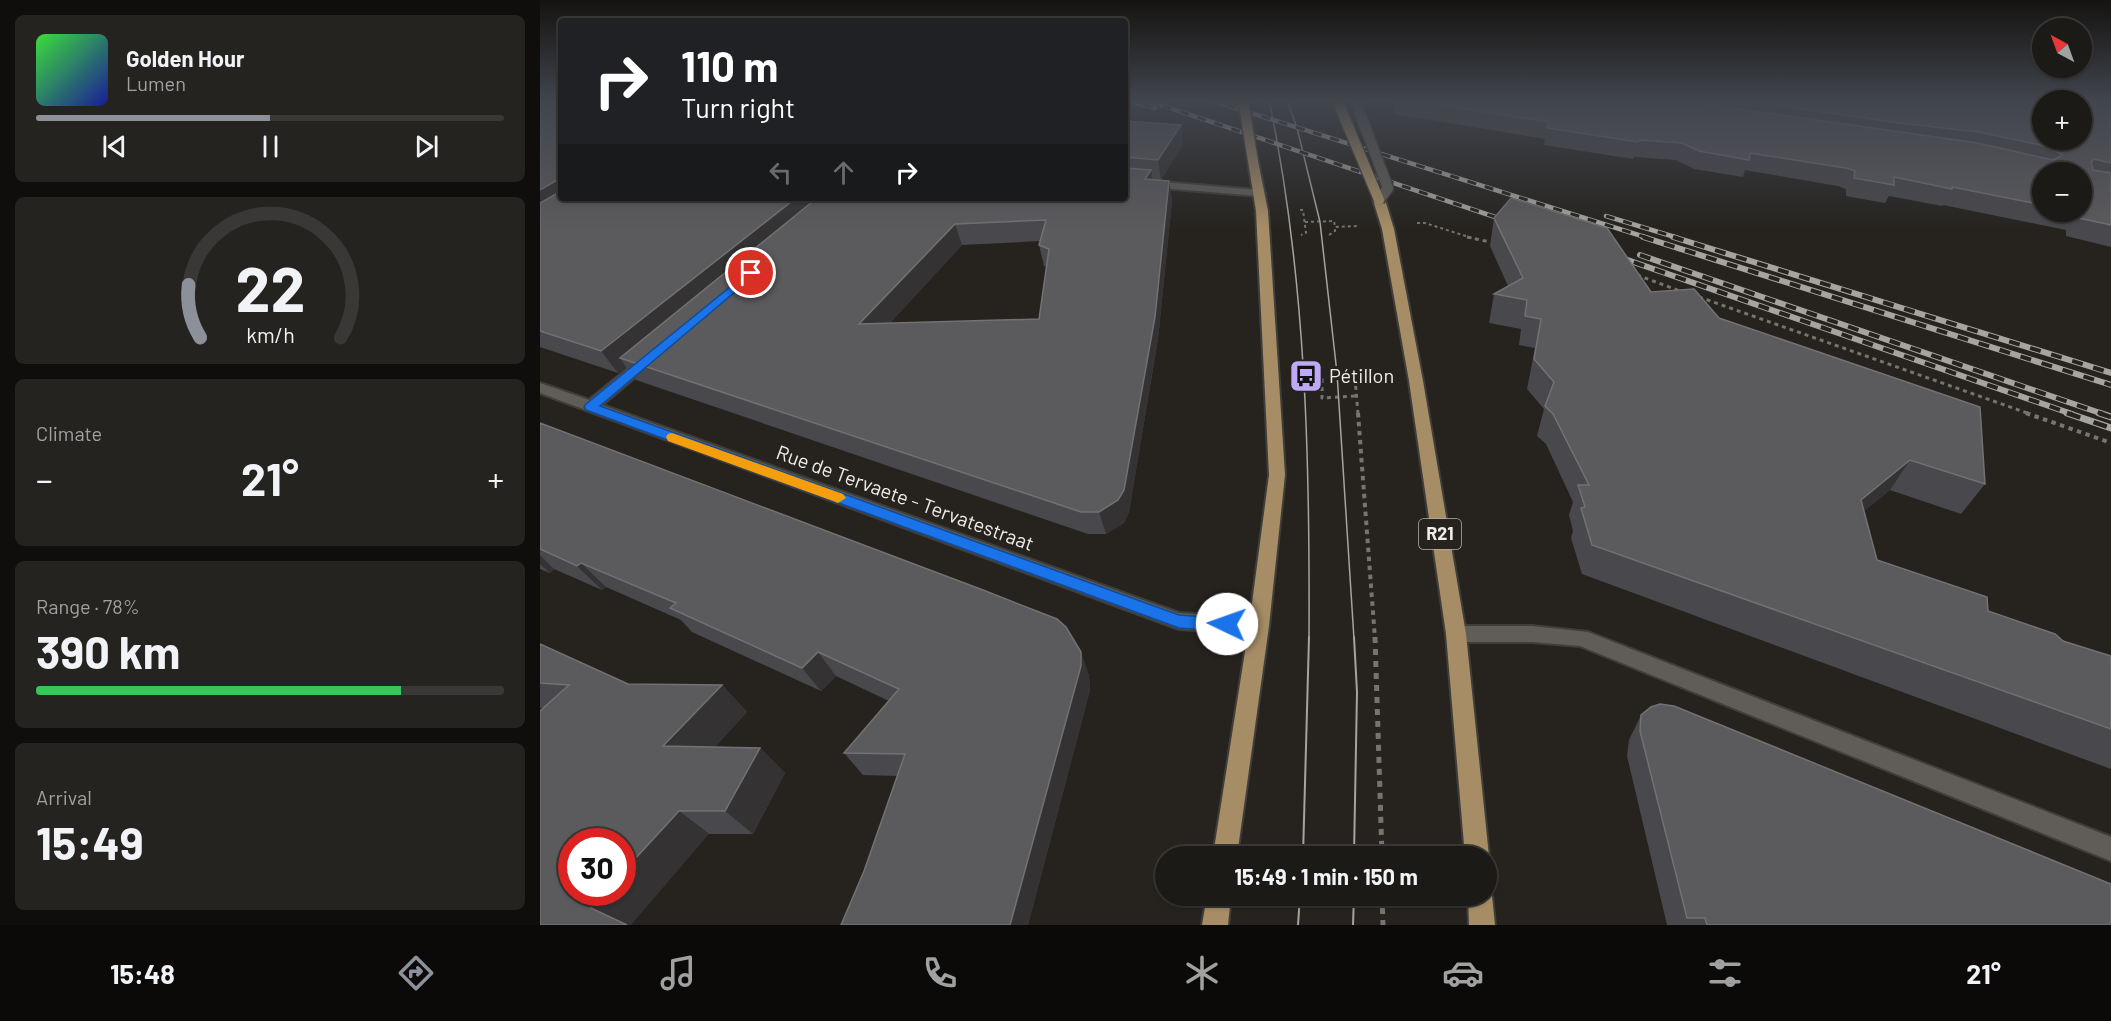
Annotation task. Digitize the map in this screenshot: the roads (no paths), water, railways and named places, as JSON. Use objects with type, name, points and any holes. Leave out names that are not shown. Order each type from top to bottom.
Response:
[{"type":"main road","points":[[1226,846],[1259,626],[1277,475],[1259,193],[1250,143]]},
{"type":"main road","name":"R21","points":[[1354,143],[1381,207],[1416,381],[1456,634],[1476,846]]},
{"type":"main road","points":[[1215,925],[1218,906]]},
{"type":"main road","points":[[1481,906],[1482,925]]},
{"type":"street","points":[[1371,143],[1388,188],[1381,207]]},
{"type":"street","points":[[1128,182],[1259,193]]},
{"type":"street","points":[[590,407],[661,348]]},
{"type":"street","name":"Rue de Tervaete - Tervatestraat","points":[[540,388],[1179,621],[1259,626]]},
{"type":"street","points":[[1456,634],[1532,634],[1581,638],[2111,849]]},
{"type":"tram line","points":[[1277,143],[1291,234],[1303,368],[1307,436],[1309,637]]},
{"type":"tram line","points":[[1301,143],[1320,222],[1337,373],[1354,639]]},
{"type":"tram line","points":[[1303,846],[1309,637]]},
{"type":"tram line","points":[[1354,637],[1357,692],[1354,846]]},
{"type":"tram line","points":[[1298,925],[1299,906]]},
{"type":"tram line","points":[[1353,925],[1354,906]]},
{"type":"railway","points":[[1275,143],[1510,222]]},
{"type":"railway","points":[[1347,143],[1648,238]]},
{"type":"railway","points":[[1606,216],[1678,238]]},
{"type":"railway","points":[[1643,237],[2111,385]]},
{"type":"railway","points":[[1673,237],[2111,373]]},
{"type":"railway","points":[[1613,255],[2072,414]]},
{"type":"railway","points":[[1640,255],[2103,414]]},
{"type":"railway","points":[[2067,413],[2111,428]]},
{"type":"railway","points":[[2099,413],[2111,417]]},
{"type":"place","name":"Pétillon","points":[[1306,376]]}]
